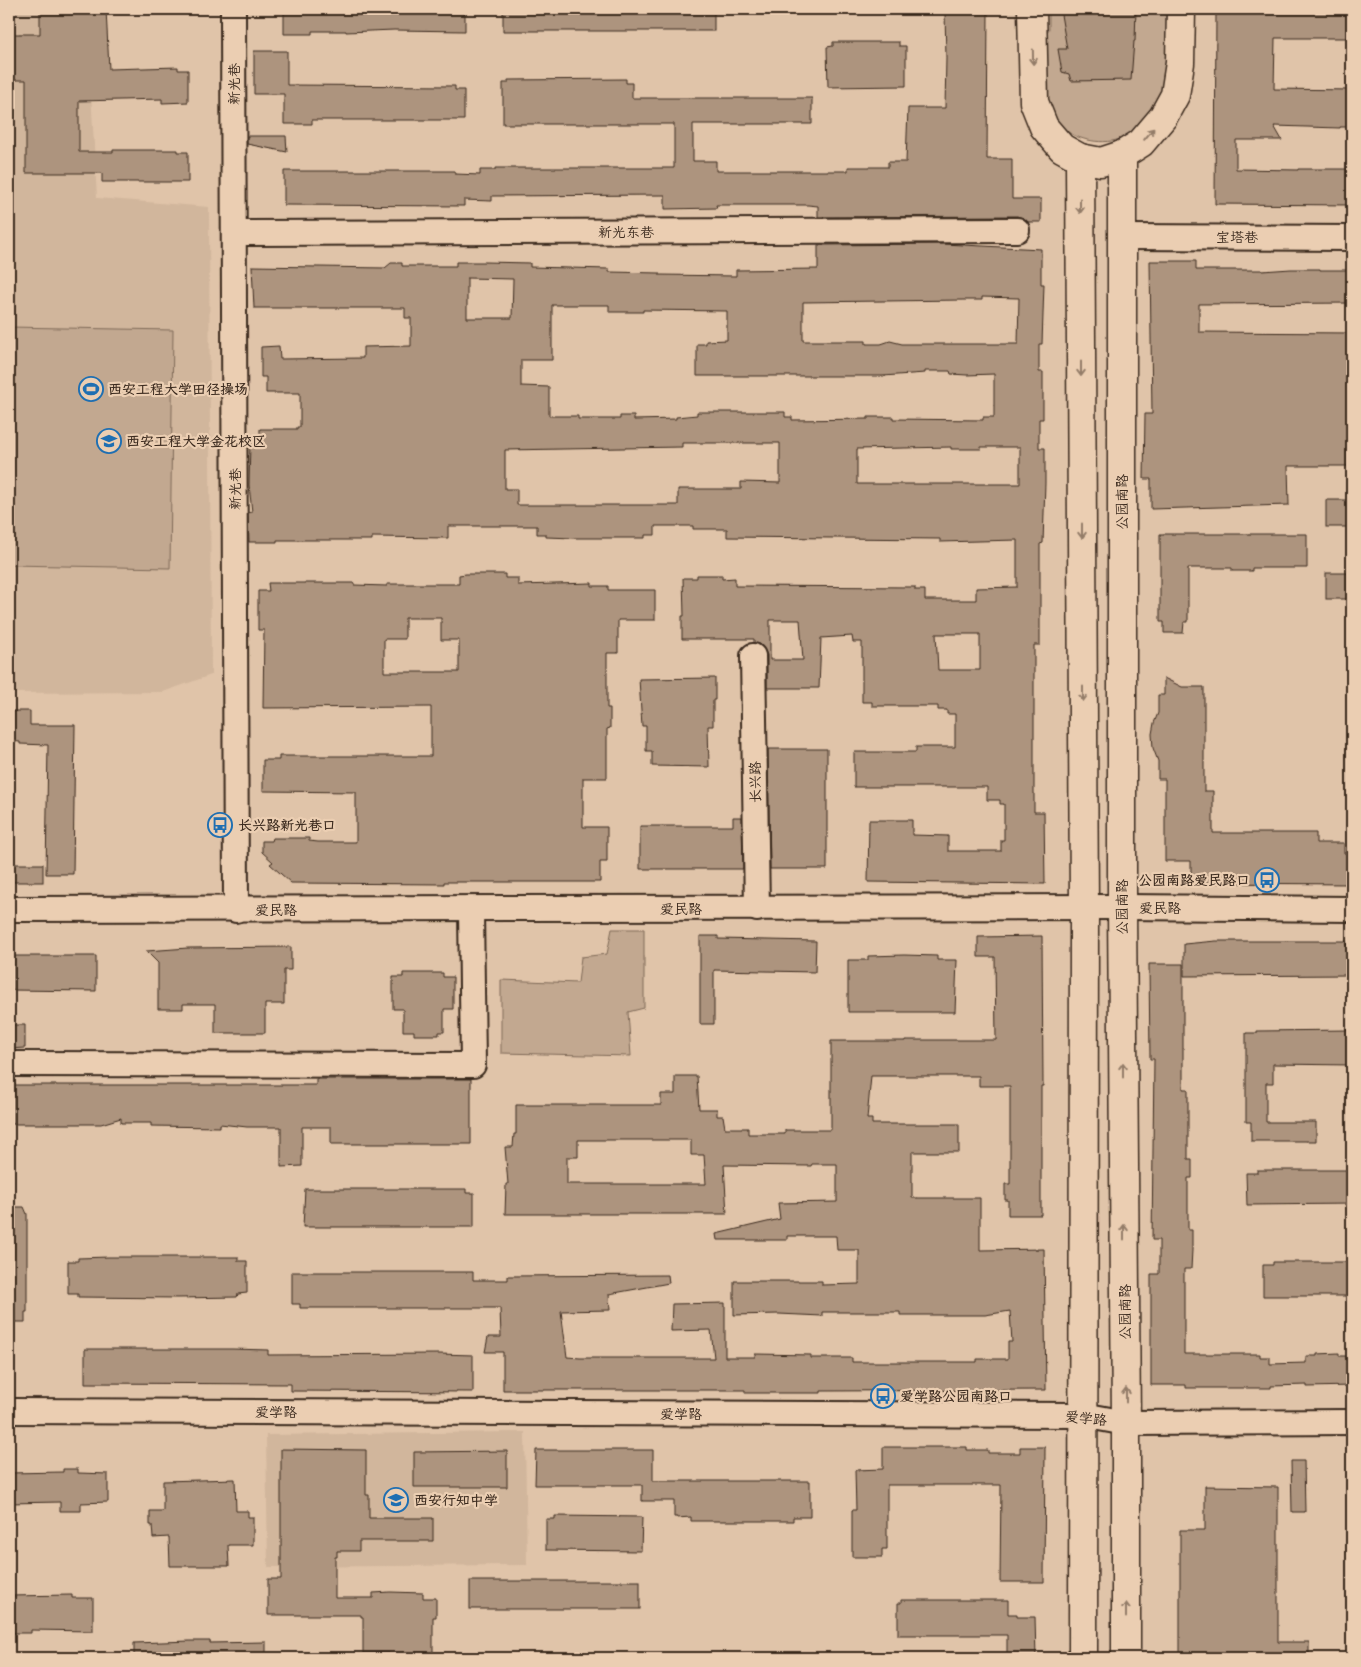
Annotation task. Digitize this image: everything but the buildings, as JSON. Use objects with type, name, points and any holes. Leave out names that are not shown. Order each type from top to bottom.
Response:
[{"type":"main road","points":[[1032,9],[1034,102],[1044,127],[1062,148],[1080,158],[1101,162],[1122,156],[1141,143],[1162,117],[1175,95],[1180,63],[1181,9]]},
{"type":"main road","name":"公园南路","points":[[1122,156],[1122,907],[1126,1658]]},
{"type":"main road","points":[[1080,158],[1084,908],[1083,1658]]},
{"type":"street","name":"新光巷","points":[[233,9],[236,910]]},
{"type":"street","name":"新光东巷","points":[[234,233],[1017,230]]},
{"type":"street","name":"宝塔巷","points":[[1122,237],[1352,238]]},
{"type":"street","name":"长兴路","points":[[753,656],[757,909]]},
{"type":"street","name":"爱民路","points":[[9,909],[471,910],[1122,907],[1352,909]]},
{"type":"street","points":[[9,1064],[473,1065],[471,910]]},
{"type":"street","name":"爱学路","points":[[9,1411],[1084,1415],[1126,1423],[1352,1422]]},
{"type":"shaded area","name":"西安工程大学金花校区","points":[[9,9],[90,9],[90,75],[97,198],[209,207],[211,675],[163,692],[9,693]]},
{"type":"shaded area","points":[[1049,9],[1166,9],[1168,53],[1166,76],[1161,96],[1147,119],[1127,136],[1104,142],[1087,140],[1065,130],[1053,116],[1045,98],[1044,37],[1049,29]]},
{"type":"shaded area","name":"西安工程大学田径操场","points":[[9,327],[173,330],[170,568],[9,565]]},
{"type":"shaded area","points":[[612,929],[644,929],[644,1008],[628,1012],[631,1056],[501,1053],[501,980],[578,983],[581,957],[607,954]]},
{"type":"shaded area","name":"西安行知中学","points":[[525,1432],[527,1565],[268,1567],[266,1435]]},
{"type":"place","name":"西安工程大学田径操场","points":[[91,389]]},
{"type":"place","name":"西安工程大学金花校区","points":[[109,441]]},
{"type":"place","name":"长兴路新光巷口","points":[[220,825]]},
{"type":"place","name":"公园南路爱民路口","points":[[1267,880]]},
{"type":"place","name":"爱学路公园南路口","points":[[883,1396]]},
{"type":"place","name":"西安行知中学","points":[[396,1500]]}]
